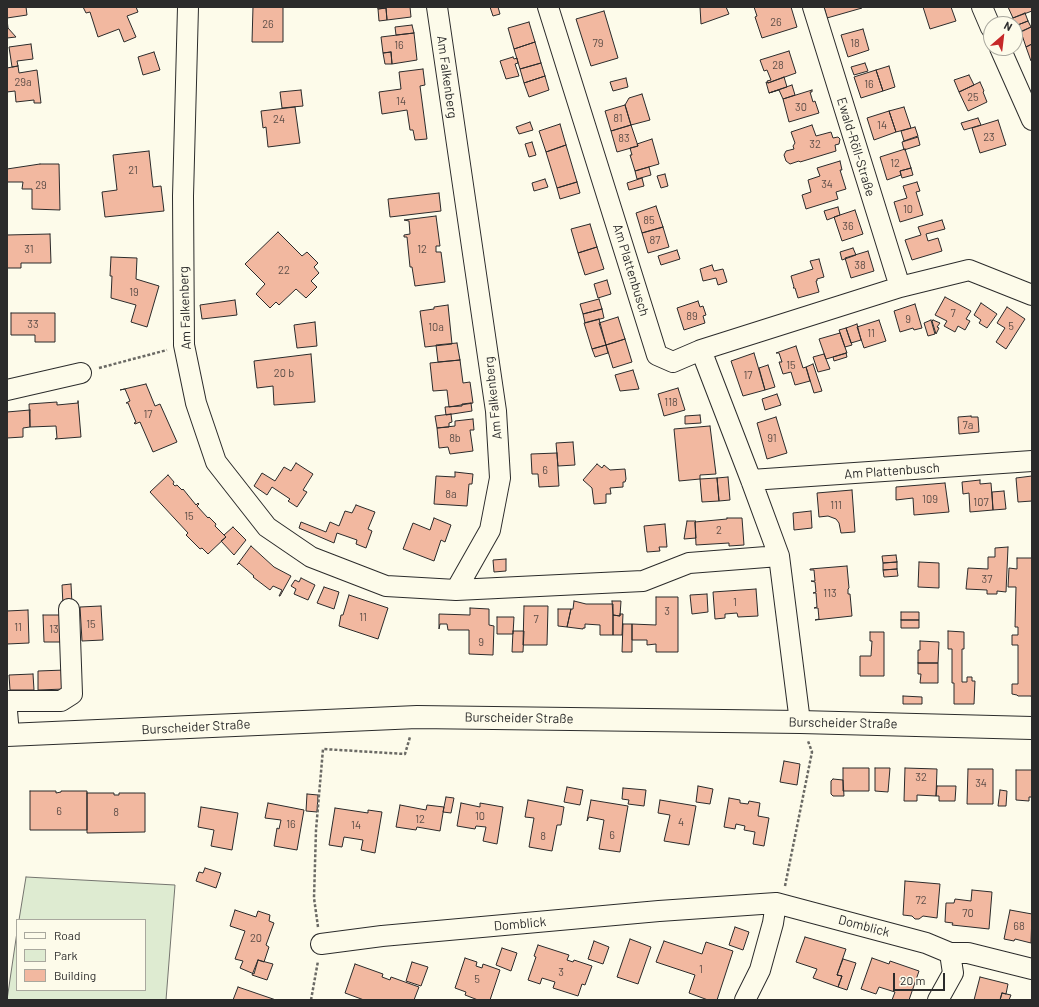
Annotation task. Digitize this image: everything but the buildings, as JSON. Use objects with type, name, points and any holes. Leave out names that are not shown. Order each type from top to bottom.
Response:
[{"type":"main road","name":"Burscheider Straße","points":[[8,735],[417,717],[800,722],[1032,728]]},
{"type":"street","name":"Am Falkenberg","points":[[188,7],[183,196],[184,345],[196,403],[216,462],[267,527],[311,558],[386,586],[456,590],[643,581],[690,563],[779,556]]},
{"type":"street","name":"Am Falkenberg","points":[[437,7],[496,411],[500,478],[490,530],[456,590]]},
{"type":"street","name":"Am Plattenbusch","points":[[548,7],[657,355],[673,362],[701,350]]},
{"type":"street","name":"Ewald-Röll-Straße","points":[[813,7],[900,287]]},
{"type":"street","points":[[1004,56],[1032,120]]},
{"type":"street","points":[[800,722],[779,556],[701,350],[900,287],[969,270],[1032,295]]},
{"type":"street","points":[[7,390],[81,373]]},
{"type":"street","name":"Am Plattenbusch","points":[[751,480],[1032,461]]},
{"type":"street","points":[[7,701],[61,701],[72,694],[69,609]]},
{"type":"street","points":[[7,711],[8,735]]},
{"type":"street","points":[[745,1000],[760,970],[773,923],[776,903]]},
{"type":"street","name":"Domblick","points":[[321,944],[382,936],[659,911],[776,903],[926,943],[950,953],[968,953],[1032,970]]},
{"type":"street","points":[[938,1000],[954,973],[950,953]]},
{"type":"path","points":[[81,373],[184,345]]},
{"type":"path","points":[[311,1000],[321,944],[314,898],[316,830],[323,749],[405,754],[417,717]]},
{"type":"path","points":[[776,903],[785,888],[812,752],[800,722]]},
{"type":"green space","points":[[26,877],[175,885],[166,1000],[7,1000],[16,939],[16,991],[146,991],[146,919],[19,919]]}]
